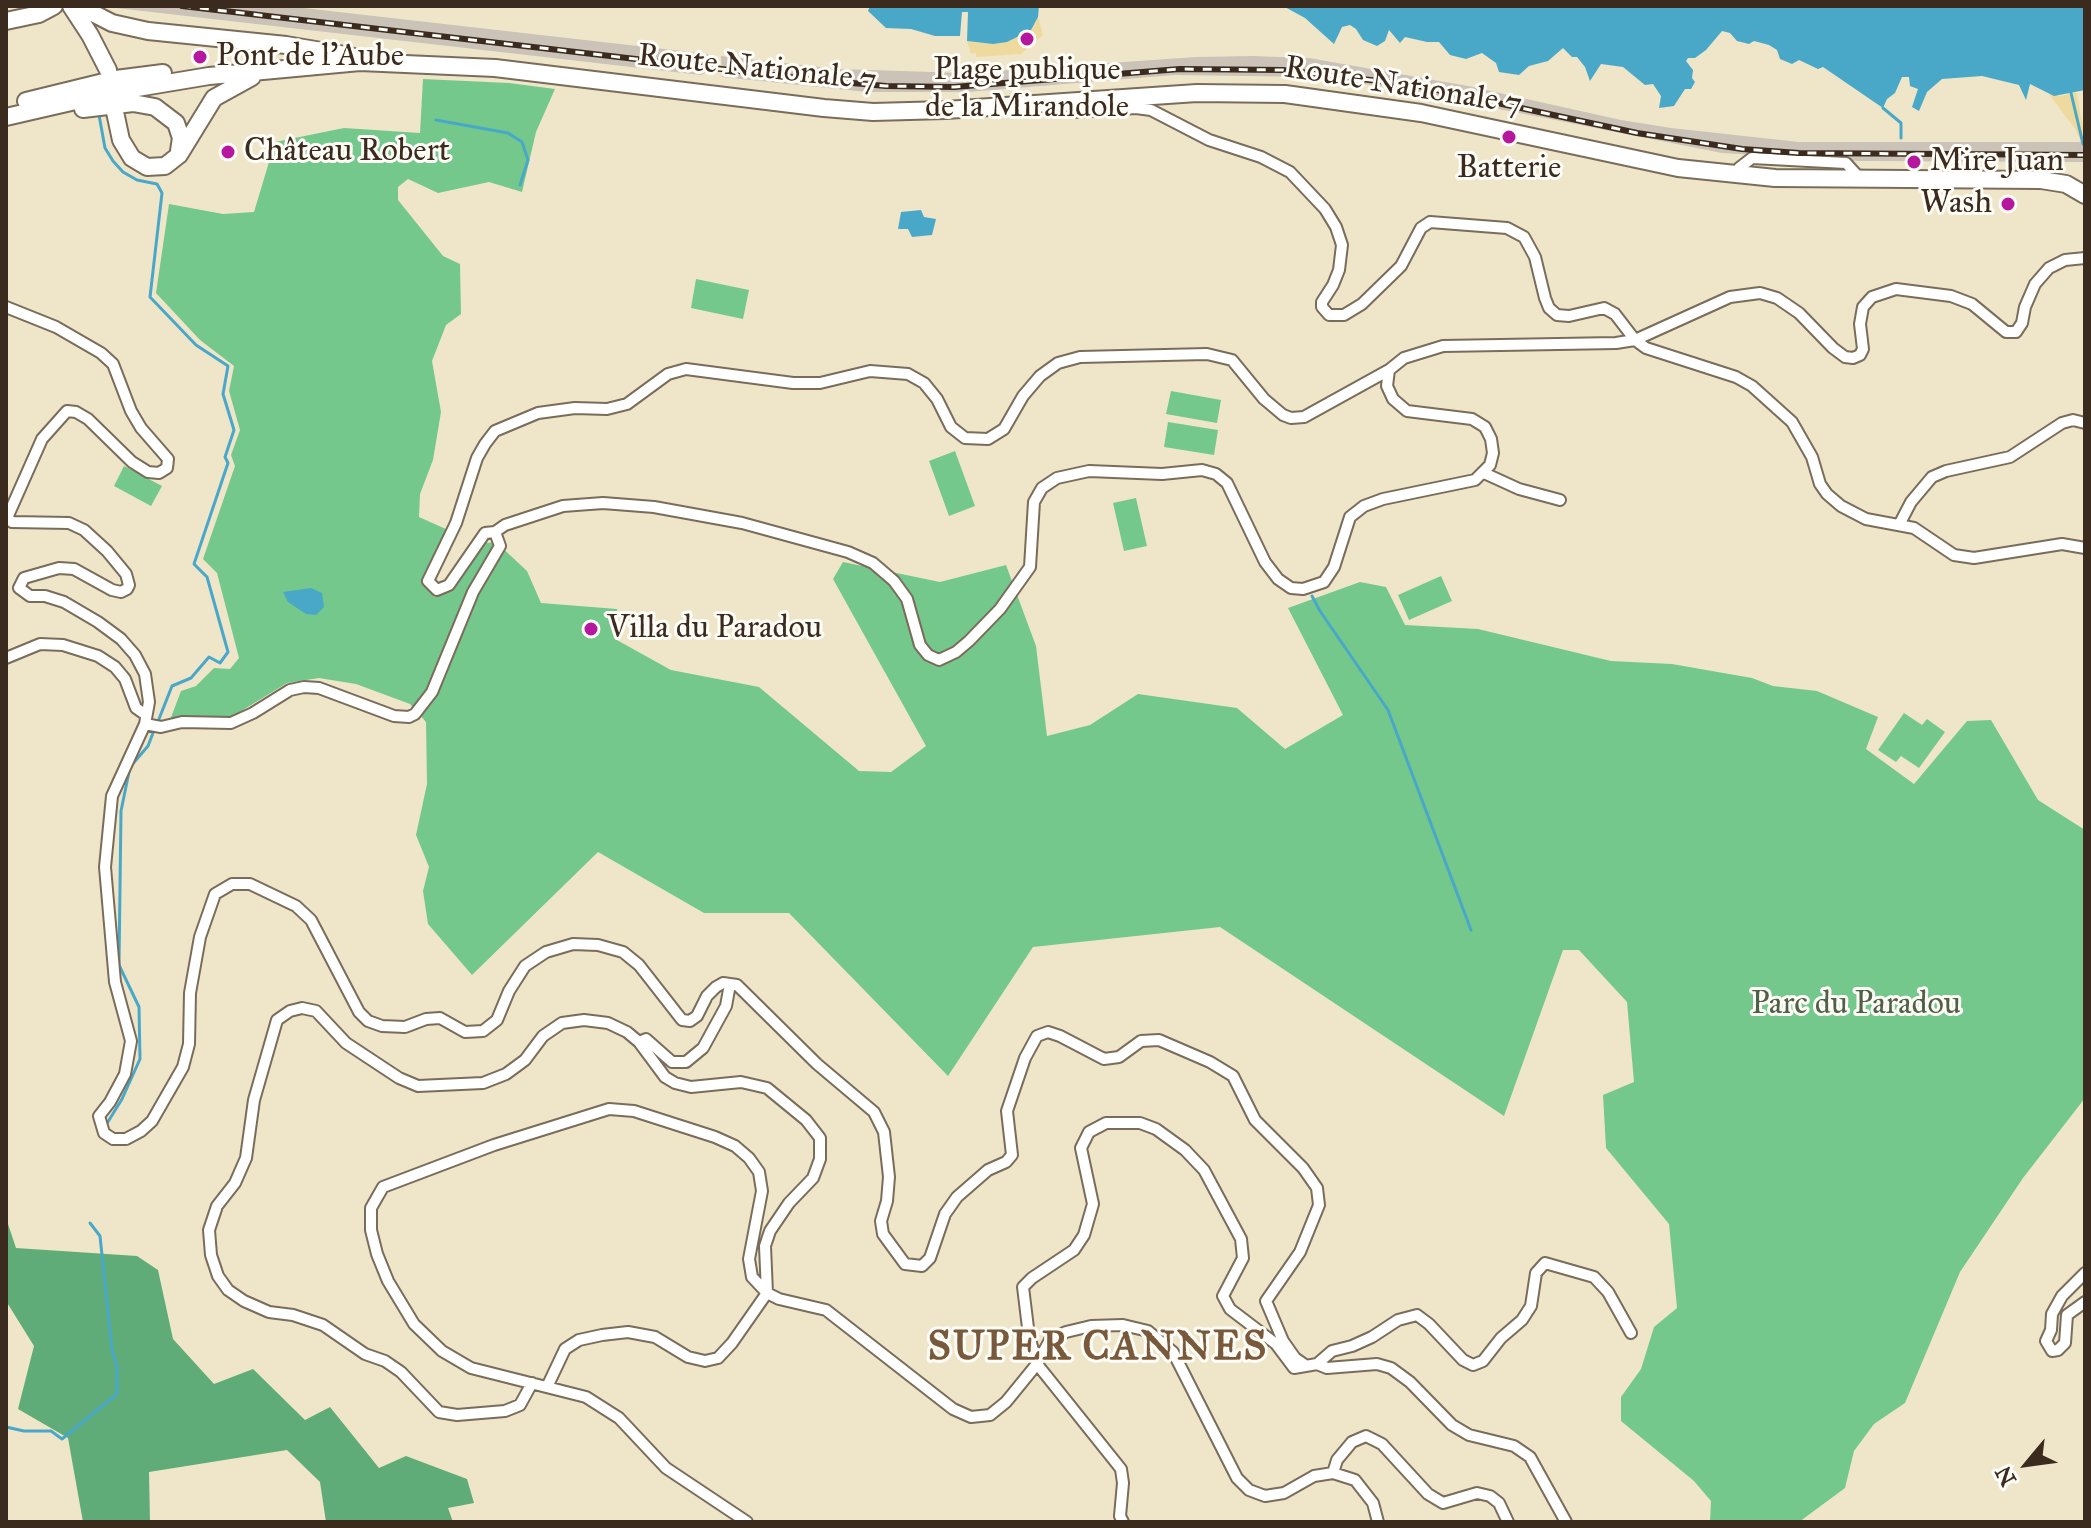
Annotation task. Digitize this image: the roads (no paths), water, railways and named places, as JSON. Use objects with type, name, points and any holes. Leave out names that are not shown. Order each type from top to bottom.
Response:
[{"type":"main road","points":[[71,6],[108,70],[104,39],[85,8]]},
{"type":"main road","points":[[6,21],[52,7]]},
{"type":"main road","points":[[85,8],[112,23],[148,31],[286,45],[353,56]]},
{"type":"main road","points":[[6,106],[116,79],[251,62],[353,56]]},
{"type":"main road","name":"Route Nationale 7","points":[[353,56],[495,62],[873,106],[925,106],[1197,88],[1285,88],[1553,132],[1679,160],[2085,179]]},
{"type":"main road","points":[[6,118],[119,91],[209,76],[360,62],[420,60]]},
{"type":"main road","name":"Route Nationale 7","points":[[420,60],[873,112],[936,111],[1197,93],[1285,94],[1421,113],[1678,168],[1775,178],[2041,180],[2066,184],[2085,195]]},
{"type":"main road","points":[[115,112],[126,152],[139,164],[156,168],[165,166],[179,155],[214,98],[232,86],[265,72]]},
{"type":"main road","points":[[6,118],[124,104],[147,105],[164,111],[176,123],[181,138],[179,155]]},
{"type":"main road","points":[[2085,185],[2085,195]]},
{"type":"street","points":[[1068,101],[1077,112],[1136,108],[1151,110],[1209,140],[1261,157],[1290,172],[1325,209],[1342,245],[1339,270],[1322,302],[1329,315],[1344,315],[1362,304],[1401,266],[1421,228],[1438,221],[1507,228],[1524,237],[1535,257],[1549,308],[1557,315],[1569,316],[1604,308],[1615,314],[1635,340],[1646,348],[1723,372],[1752,386],[1780,410],[1801,435],[1827,494],[1841,506],[1866,519],[1914,528],[1954,555],[1974,558],[2062,544],[2085,548]]},
{"type":"street","points":[[1389,370],[1387,386],[1393,399],[1407,411],[1472,419],[1485,427],[1493,453],[1490,465],[1475,480],[1383,499],[1364,506],[1350,517],[1334,567],[1324,582],[1303,589],[1291,588],[1278,579],[1265,562],[1227,483],[1216,474],[1202,470],[1162,474],[1089,471],[1057,478],[1042,488],[1034,502],[1030,567],[1000,609],[969,641],[939,660],[928,655],[920,645],[907,599],[894,581],[873,563],[848,552],[742,523],[654,507],[603,503],[563,506],[485,533],[449,585],[437,590],[428,581],[456,523],[477,458],[495,431],[538,413],[575,408],[607,409],[627,404],[668,374],[686,369],[793,383],[820,383],[870,371],[908,374],[924,383],[937,399],[951,427],[965,438],[988,439],[1004,429],[1023,396],[1040,376],[1058,363],[1080,357],[1207,354],[1232,360],[1264,399],[1283,415],[1304,417],[1389,370],[1404,358],[1443,346],[1607,344],[1635,340],[1730,297],[1760,293],[1777,298],[1799,313],[1845,357],[1860,355],[1863,349],[1860,324],[1863,307],[1872,297],[1896,289],[1951,296],[1972,304],[2006,332],[2016,332],[2035,284],[2049,268],[2065,260],[2085,258]]},
{"type":"street","points":[[6,307],[56,327],[101,353],[113,364],[131,411],[141,428],[168,459],[164,470],[148,472],[132,462],[88,419],[67,411],[42,439],[6,518],[12,522],[69,523],[84,530],[126,574],[129,585],[121,592],[74,569],[59,568],[24,578],[19,588],[30,596],[45,596],[64,602],[121,639],[135,655],[145,674],[149,702],[145,720],[112,796],[105,867],[115,982],[131,1041],[125,1074],[99,1116],[104,1133],[113,1139],[126,1139],[141,1131],[152,1121],[183,1067],[189,1044],[190,993],[200,937],[215,894],[232,884],[250,884],[296,906],[311,920],[359,1012],[368,1021],[382,1026],[405,1027],[426,1019],[440,1018],[465,1032],[483,1031],[497,1020],[509,991],[525,966],[546,952],[573,944],[598,945],[623,952],[639,965],[682,1020],[690,1021],[697,1016],[707,996],[716,987],[737,985],[817,1064],[874,1112],[884,1132],[889,1177],[881,1221],[883,1234],[905,1264],[922,1266],[930,1258],[945,1214],[957,1197],[988,1170],[1006,1162],[1012,1155],[1007,1111],[1025,1058],[1037,1036],[1048,1032],[1060,1036],[1104,1059],[1119,1057],[1141,1041],[1159,1040],[1210,1062],[1233,1076],[1255,1120],[1303,1168],[1317,1188],[1319,1205],[1300,1252],[1266,1301],[1283,1341],[1295,1358],[1305,1365]]},
{"type":"street","points":[[1899,525],[1911,502],[1932,477],[2010,457],[2062,423],[2073,420],[2085,423]]},
{"type":"street","points":[[1484,473],[1519,489],[1560,500]]},
{"type":"street","points":[[6,658],[40,644],[63,645],[98,656],[115,667],[125,679],[136,708],[145,720],[161,727],[182,722],[231,723],[290,690],[304,687],[319,688],[394,716],[409,717],[432,692],[473,592],[500,546],[495,532]]},
{"type":"street","points":[[639,1042],[646,1039],[672,1062],[686,1062],[703,1048],[726,1006],[730,984]]},
{"type":"street","points":[[532,1383],[520,1405],[505,1411],[457,1415],[439,1412],[401,1372],[385,1361],[365,1354],[323,1325],[293,1315],[269,1312],[244,1301],[228,1290],[218,1276],[211,1255],[209,1230],[217,1206],[235,1183],[246,1158],[254,1100],[277,1020],[290,1011],[302,1008],[316,1011],[346,1043],[399,1078],[418,1086],[483,1083],[506,1074],[525,1060],[543,1036],[562,1023],[584,1020],[608,1023],[639,1042],[665,1077],[675,1083],[691,1087],[741,1082],[767,1088],[806,1120],[820,1138],[820,1159],[813,1178],[789,1203],[770,1231],[765,1246],[767,1293],[718,1358],[705,1361],[688,1357],[655,1337],[628,1332],[602,1335],[579,1340],[565,1349],[547,1387]]},
{"type":"street","points":[[747,1522],[666,1468],[619,1418],[586,1397],[471,1368],[442,1351],[414,1324],[388,1281],[374,1242],[371,1208],[383,1187],[494,1145],[609,1109],[634,1111],[715,1137],[735,1146],[759,1172],[762,1191],[749,1259],[752,1277],[767,1293],[779,1299],[826,1310],[953,1409],[971,1417],[990,1415],[1006,1402],[1037,1364],[1050,1340],[1066,1332],[1091,1326],[1123,1325],[1148,1331],[1173,1352],[1237,1478],[1249,1490],[1265,1496],[1284,1493],[1314,1476],[1333,1473],[1355,1480],[1373,1503],[1378,1522]]},
{"type":"street","points":[[1123,1522],[1120,1516],[1121,1469],[1037,1364],[1029,1336],[1023,1287],[1074,1250],[1084,1235],[1093,1204],[1081,1148],[1089,1132],[1106,1123],[1140,1123],[1156,1129],[1185,1150],[1204,1170],[1241,1239],[1243,1258],[1223,1296],[1230,1309],[1276,1344],[1294,1368],[1317,1364],[1327,1368],[1377,1364],[1391,1368],[1410,1382],[1452,1425],[1469,1435],[1514,1446],[1530,1457],[1566,1522]]},
{"type":"street","points":[[1317,1364],[1332,1351],[1372,1337],[1398,1320],[1417,1315],[1463,1360],[1473,1365],[1483,1361],[1501,1338],[1522,1320],[1531,1306],[1536,1273],[1545,1263],[1594,1277],[1608,1292],[1631,1333]]},
{"type":"street","points":[[2085,1273],[2062,1296],[2052,1314],[2051,1330],[2046,1341],[2052,1351],[2065,1343],[2067,1315],[2085,1302]]},
{"type":"street","points":[[1333,1473],[1337,1460],[1352,1442],[1366,1436],[1382,1444],[1428,1494],[1443,1503],[1477,1493],[1490,1496],[1499,1503],[1508,1522]]},
{"type":"water","points":[[870,6],[1039,6],[1038,17],[1031,30],[1007,42],[993,44],[967,41],[968,12],[962,12],[960,36],[935,36],[911,29],[886,28],[868,11]]},
{"type":"water","points":[[1283,6],[2085,6],[2085,90],[2054,96],[2030,84],[2026,100],[2019,85],[1982,76],[1942,79],[1927,92],[1919,111],[1912,107],[1918,89],[1910,86],[1909,77],[1902,77],[1883,108],[1823,67],[1818,69],[1799,60],[1792,64],[1780,59],[1777,50],[1769,45],[1737,41],[1730,33],[1722,31],[1706,50],[1686,61],[1693,70],[1695,82],[1691,89],[1685,89],[1674,106],[1659,108],[1661,96],[1653,84],[1645,85],[1623,67],[1601,64],[1590,81],[1577,57],[1572,57],[1563,48],[1548,61],[1529,66],[1519,75],[1499,72],[1496,63],[1482,53],[1466,59],[1450,55],[1439,42],[1405,37],[1400,43],[1389,30],[1385,41],[1377,46],[1363,40],[1350,25],[1342,27],[1334,44],[1305,18]]},
{"type":"water","points":[[921,210],[924,217],[936,219],[932,235],[912,237],[908,229],[898,229],[901,212]]},
{"type":"water","points":[[311,588],[322,593],[324,607],[316,615],[306,614],[288,602],[283,592]]},
{"type":"waterway","points":[[2071,93],[2083,144]]},
{"type":"waterway","points":[[1883,108],[1901,123],[1901,138]]},
{"type":"waterway","points":[[99,115],[105,148],[113,161],[123,172],[137,180],[157,184],[162,193],[150,297],[196,345],[228,366],[223,394],[234,430],[225,457],[228,463],[194,564],[207,577],[228,652],[220,663],[209,657],[191,678],[172,686],[159,719]]},
{"type":"waterway","points":[[436,120],[508,133],[522,142],[528,160],[520,185]]},
{"type":"waterway","points":[[1312,596],[1388,710],[1471,930]]},
{"type":"waterway","points":[[106,1125],[140,1059],[139,1007],[119,965],[121,811],[130,767],[148,746],[153,733]]},
{"type":"waterway","points":[[6,1427],[51,1431],[62,1439],[117,1394],[117,1366],[112,1350],[100,1236],[90,1223]]},
{"type":"railway","points":[[182,6],[886,86],[954,87],[1180,69],[1283,70],[1414,85],[1637,133],[1742,149],[1799,153],[2085,155]]},
{"type":"place","name":"Plage publique de la Mirandole","points":[[1027,39]]},
{"type":"place","name":"Pont de l'Aube","points":[[200,57]]},
{"type":"place","name":"Batterie","points":[[1509,137]]},
{"type":"place","name":"Château Robert","points":[[228,152]]},
{"type":"place","name":"Mire Juan","points":[[1914,162]]},
{"type":"place","name":"Wash","points":[[2008,204]]},
{"type":"place","name":"Villa du Paradou","points":[[591,629]]},
{"type":"district","name":"SUPER CANNES","points":[[1098,1349]]},
{"type":"park label","name":"Parc du Paradou","points":[[1856,1005]]}]
